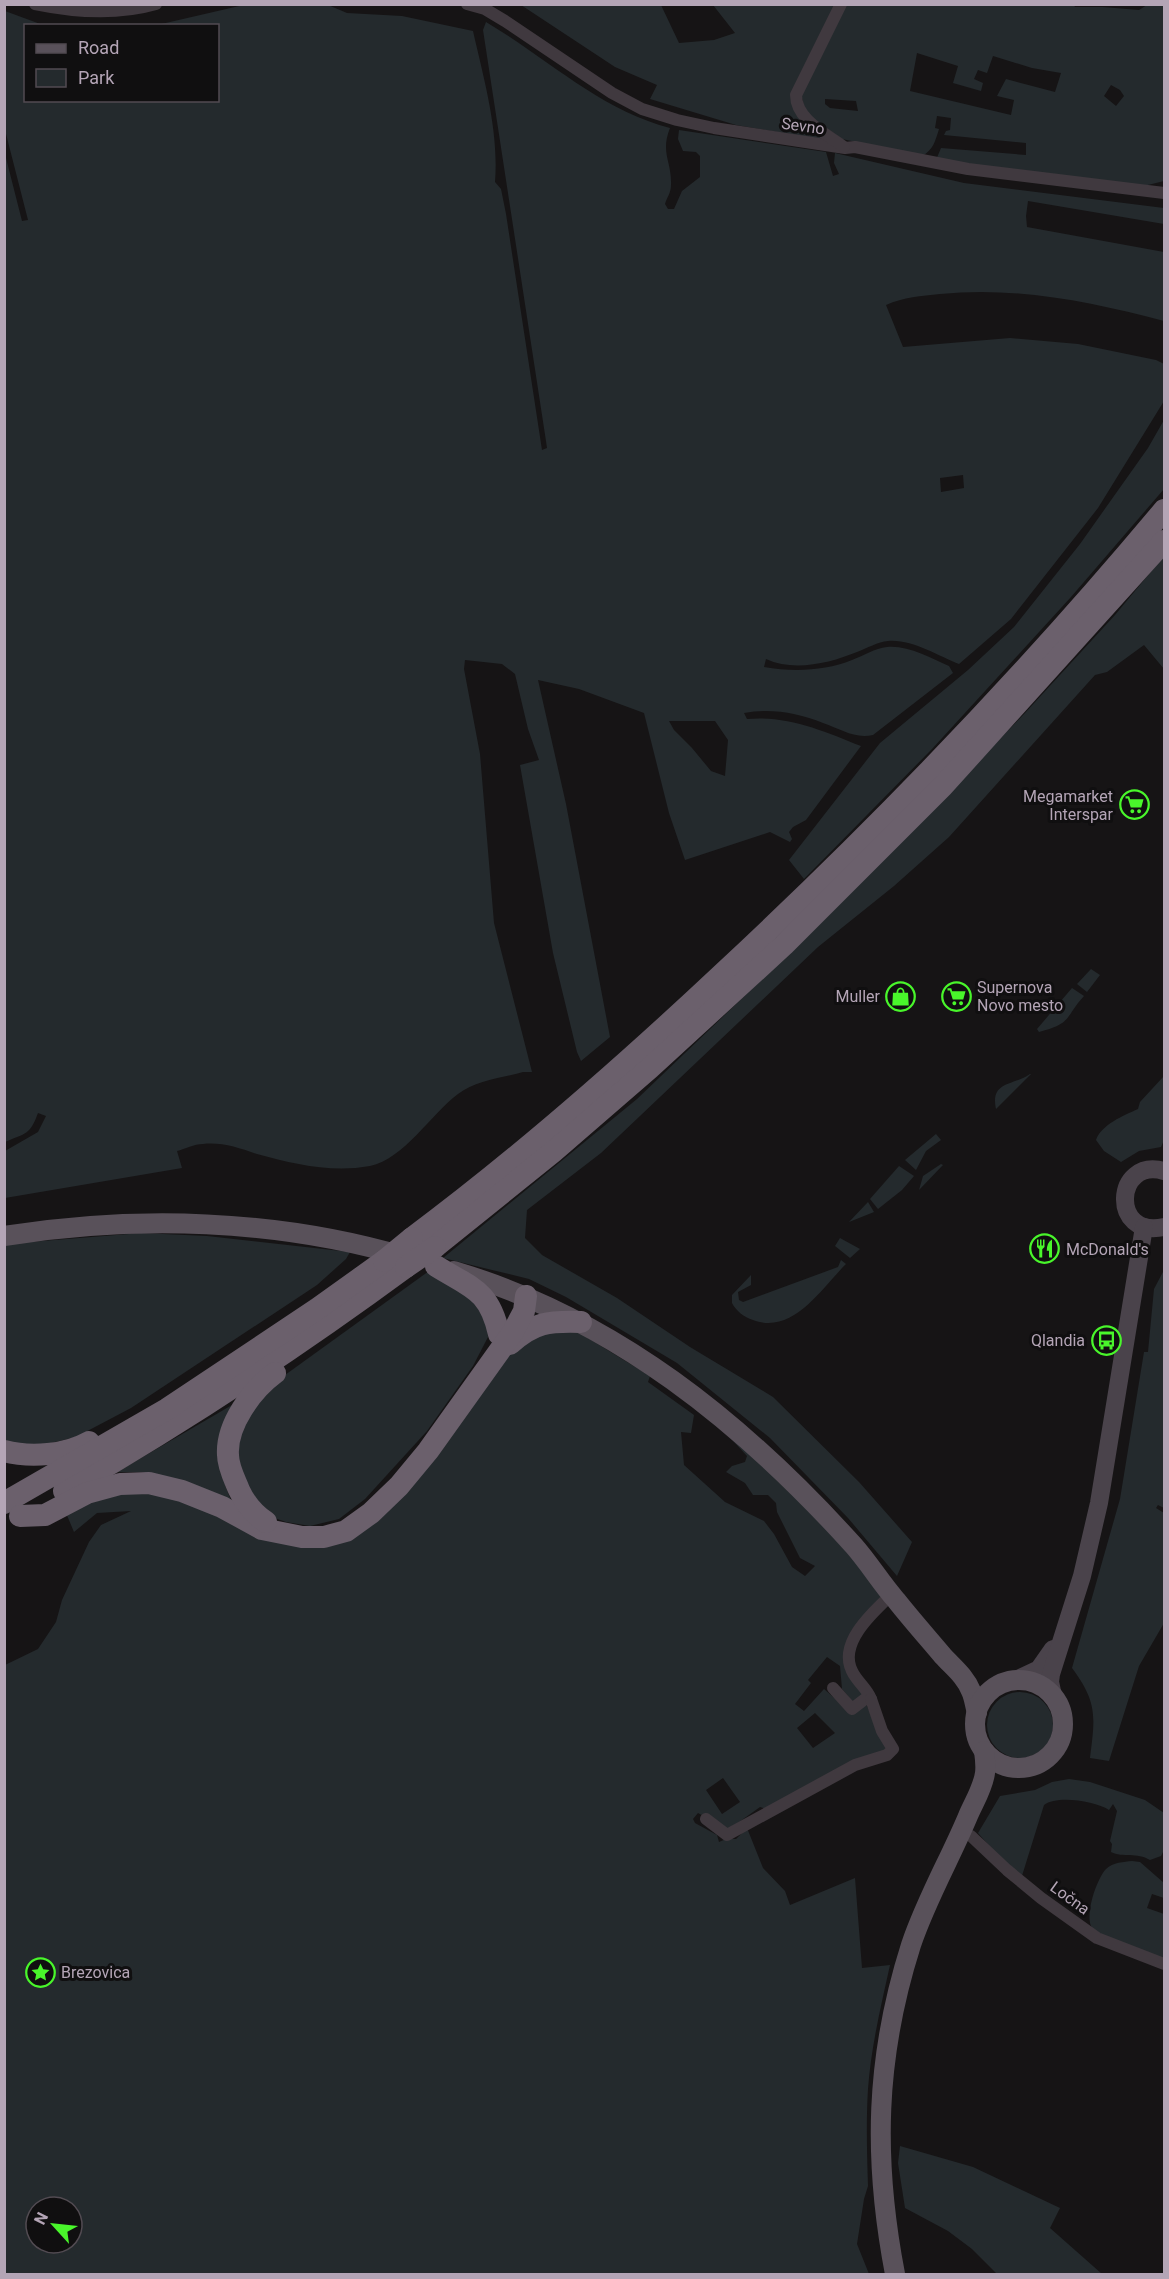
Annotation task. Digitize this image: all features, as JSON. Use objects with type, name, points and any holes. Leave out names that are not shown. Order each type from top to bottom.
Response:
[{"type":"highway","points":[[10,1515],[317,1309],[384,1261],[554,1126],[771,930],[929,773],[1058,632],[1164,510]]},
{"type":"highway","points":[[10,1515],[227,1393],[314,1334],[406,1267],[435,1256],[784,945],[944,786],[1164,541]]},
{"type":"highway","points":[[435,1256],[481,1294],[494,1312],[495,1352]]},
{"type":"highway","points":[[314,1334],[300,1355],[265,1381],[246,1402],[234,1426],[228,1455],[234,1478],[245,1502],[262,1520],[302,1537],[324,1537],[346,1531],[370,1513],[399,1486],[428,1451],[495,1352],[512,1309],[526,1296]]},
{"type":"highway","points":[[495,1352],[536,1326],[558,1321],[581,1323]]},
{"type":"highway","points":[[4,1451],[41,1454],[64,1452],[84,1445],[136,1414],[167,1409]]},
{"type":"highway","points":[[10,1515],[45,1515],[87,1493],[120,1484],[149,1483],[182,1491],[222,1507],[262,1529],[286,1532]]},
{"type":"main road","points":[[1164,1171],[1158,1169],[1140,1172],[1127,1185],[1124,1195],[1128,1215],[1144,1227],[1154,1229],[1164,1227]]},
{"type":"main road","points":[[4,1236],[138,1224],[246,1227],[435,1256],[485,1281],[526,1296],[581,1323],[644,1359],[670,1377],[756,1448],[854,1547],[891,1595],[945,1659],[961,1674],[971,1691],[977,1713],[977,1732],[984,1750],[985,1775],[967,1831]]},
{"type":"main road","points":[[895,2274],[886,2224],[880,2168],[880,2102],[888,2040],[898,1991],[926,1903],[990,1786],[1001,1776],[1021,1768],[1034,1766],[1046,1759],[1056,1749],[1062,1736],[1062,1715],[1053,1696],[1051,1674],[1082,1576],[1099,1503],[1144,1227]]},
{"type":"main road","points":[[977,1713],[982,1701],[991,1691],[1040,1669],[1069,1618]]},
{"type":"main road","points":[[961,1674],[976,1681],[1030,1682],[1042,1687],[1053,1696]]},
{"type":"main road","points":[[984,1750],[1000,1764],[1021,1768]]},
{"type":"street","points":[[35,4],[101,12],[156,4]]},
{"type":"street","name":"Sevno","points":[[467,4],[485,9],[505,21],[602,87],[642,109],[677,120],[714,128],[845,148],[855,147],[968,169],[1164,193]]},
{"type":"street","points":[[841,4],[796,95],[796,104],[805,118],[845,148]]},
{"type":"street","points":[[706,1820],[727,1834],[855,1765],[887,1755],[893,1749],[882,1731],[868,1692],[851,1670],[848,1657],[857,1632],[891,1595]]},
{"type":"street","points":[[833,1688],[852,1709],[865,1699],[871,1699]]},
{"type":"street","name":"Ločna","points":[[967,1831],[1007,1870],[1041,1898],[1097,1938],[1164,1964]]},
{"type":"green space","points":[[248,4],[328,5],[347,13],[402,16],[473,31],[490,106],[495,144],[495,182],[501,189],[506,214],[542,450],[547,448],[483,30],[486,22],[597,96],[644,120],[670,128],[666,144],[671,177],[670,190],[665,204],[668,209],[674,209],[682,191],[700,177],[700,156],[696,152],[683,151],[678,139],[679,130],[826,152],[833,176],[839,174],[834,163],[835,153],[964,183],[1164,208],[1164,224],[1028,201],[1026,216],[1027,227],[1164,252],[1164,321],[1054,297],[997,292],[926,295],[886,305],[903,347],[1010,338],[1078,344],[1156,360],[1164,364],[1164,401],[1098,508],[1011,619],[959,664],[915,645],[897,641],[880,643],[846,656],[812,665],[788,665],[766,659],[764,667],[809,670],[842,664],[878,649],[895,647],[911,650],[934,659],[949,666],[953,673],[873,735],[854,735],[814,719],[784,712],[744,713],[747,719],[762,718],[791,722],[861,746],[806,820],[789,832],[792,839],[790,842],[770,832],[685,860],[669,813],[644,713],[579,689],[538,680],[566,804],[610,1037],[581,1061],[553,953],[520,765],[539,760],[528,729],[515,674],[502,664],[465,660],[464,669],[480,754],[494,923],[532,1072],[489,1080],[465,1089],[394,1155],[370,1166],[327,1168],[271,1158],[230,1146],[200,1144],[177,1151],[182,1168],[5,1198],[5,1151],[38,1132],[46,1116],[38,1113],[30,1129],[23,1135],[5,1142],[5,154],[22,221],[28,220],[5,130],[5,11],[40,24],[24,24],[24,102],[219,102],[219,24],[161,24]],"holes":[[[963,475],[964,488],[941,492],[940,478]],[[669,721],[715,721],[728,740],[725,776],[711,771],[674,730]]]},
{"type":"green space","points":[[1039,4],[1048,6],[1073,4],[1075,7],[1139,10],[1147,5],[1164,5],[1164,181],[1144,186],[936,160],[941,148],[1026,155],[1026,143],[944,135],[950,130],[951,118],[937,116],[935,128],[939,129],[936,138],[931,148],[922,156],[842,139],[806,114],[801,94],[844,5]],"holes":[[[917,53],[958,66],[953,83],[981,91],[983,83],[974,79],[978,70],[987,73],[993,56],[1032,68],[1061,73],[1055,92],[1006,79],[997,96],[1014,100],[1011,115],[910,91]],[[1111,85],[1120,90],[1124,96],[1116,106],[1104,96]],[[825,99],[856,101],[858,111],[830,108],[825,104]]]},
{"type":"green space","points":[[521,5],[661,5],[679,43],[714,40],[735,33],[713,5],[838,5],[795,94],[825,140],[736,125],[650,99],[657,85],[615,67]]},
{"type":"green space","points":[[1164,420],[1164,489],[1071,597],[932,749],[804,879],[789,860],[880,743],[968,670],[1014,627],[1080,544],[1148,448]]},
{"type":"green space","points":[[1164,556],[1164,669],[1144,645],[1107,672],[1095,675],[949,837],[894,886],[818,947],[601,1153],[527,1210],[525,1238],[542,1255],[617,1298],[690,1347],[773,1397],[859,1482],[912,1542],[897,1576],[848,1518],[770,1438],[677,1363],[566,1297],[529,1279],[443,1258],[637,1099],[828,916],[1025,713],[1115,615]]},
{"type":"green space","points":[[1091,969],[1100,975],[1087,992],[1077,984]]},
{"type":"green space","points":[[1072,988],[1084,996],[1067,1019],[1058,1026],[1039,1032],[1037,1029]]},
{"type":"green space","points":[[1031,1074],[996,1109],[996,1093],[1000,1089]]},
{"type":"green space","points":[[1164,1076],[1164,1140],[1161,1147],[1139,1151],[1121,1162],[1104,1151],[1096,1140],[1099,1134],[1108,1125],[1138,1109],[1140,1102]]},
{"type":"green space","points":[[936,1134],[941,1140],[926,1151],[916,1170],[905,1160]]},
{"type":"green space","points":[[941,1164],[943,1165],[919,1190],[923,1176]]},
{"type":"green space","points":[[899,1166],[914,1176],[902,1190],[878,1209],[870,1199]]},
{"type":"green space","points":[[868,1202],[874,1212],[849,1222]]},
{"type":"green space","points":[[141,1233],[207,1236],[350,1252],[346,1259],[317,1285],[131,1408],[76,1437],[30,1448],[5,1445],[5,1244]]},
{"type":"green space","points":[[840,1238],[860,1249],[850,1258],[835,1246]]},
{"type":"green space","points":[[841,1260],[846,1264],[816,1297],[805,1307],[781,1321],[767,1323],[753,1320],[736,1309],[732,1303],[732,1295],[751,1275],[751,1285],[738,1292],[739,1300],[743,1302],[838,1267]]},
{"type":"green space","points":[[1164,1270],[1164,1508],[1158,1505],[1156,1508],[1164,1513],[1164,1623],[1139,1666],[1109,1761],[1090,1758],[1093,1711],[1086,1691],[1072,1668],[1120,1499],[1144,1352],[1148,1352],[1154,1289]]},
{"type":"green space","points":[[429,1271],[478,1298],[487,1317],[488,1337],[473,1366],[427,1431],[365,1499],[339,1519],[310,1526],[286,1522],[269,1516],[241,1481],[235,1439],[267,1388]]},
{"type":"green space","points":[[548,1328],[578,1332],[650,1376],[648,1382],[694,1415],[691,1433],[681,1432],[684,1465],[725,1502],[764,1521],[792,1567],[805,1576],[815,1566],[800,1558],[777,1512],[776,1503],[768,1495],[753,1495],[745,1483],[726,1472],[732,1466],[745,1462],[747,1456],[723,1430],[782,1480],[884,1594],[849,1641],[864,1696],[854,1703],[842,1689],[840,1666],[827,1657],[808,1680],[811,1683],[795,1704],[804,1711],[824,1689],[846,1708],[866,1704],[886,1747],[885,1751],[766,1809],[760,1807],[728,1830],[698,1813],[693,1819],[695,1823],[717,1835],[719,1842],[736,1839],[747,1828],[763,1868],[785,1891],[790,1905],[855,1878],[862,1968],[890,1965],[869,2073],[868,2186],[857,2244],[869,2274],[5,2274],[5,1665],[38,1649],[56,1622],[62,1600],[89,1542],[101,1525],[131,1511],[97,1513],[74,1532],[66,1513],[102,1493],[146,1486],[343,1542],[507,1354]],"holes":[[[815,1713],[835,1733],[813,1748],[797,1728]],[[723,1778],[740,1802],[722,1814],[706,1790]]]},
{"type":"green space","points":[[232,1405],[225,1485],[232,1503],[143,1472],[117,1472]]},
{"type":"green space","points":[[1013,1692],[1027,1692],[1039,1697],[1048,1706],[1053,1725],[1051,1738],[1044,1749],[1027,1758],[1013,1758],[1001,1753],[992,1744],[987,1732],[987,1718],[992,1706],[1001,1697]]},
{"type":"green space","points":[[1069,1779],[1090,1782],[1145,1800],[1164,1813],[1164,1850],[1161,1856],[1150,1860],[1140,1856],[1111,1852],[1110,1841],[1117,1811],[1113,1804],[1109,1810],[1086,1802],[1058,1800],[1044,1805],[1021,1879],[978,1833],[1000,1796],[1035,1790],[1052,1782]]},
{"type":"green space","points":[[1132,1861],[1140,1862],[1164,1883],[1164,1898],[1152,1894],[1147,1908],[1164,1914],[1164,1960],[1112,1940],[1095,1931],[1090,1924],[1092,1898],[1102,1874],[1112,1865]]},
{"type":"green space","points":[[900,2146],[973,2167],[1060,2208],[1050,2228],[1102,2274],[997,2274],[972,2249],[948,2231],[905,2208],[898,2163]]},
{"type":"place","name":"Megamarket Interspar","points":[[1134,805]]},
{"type":"place","name":"Muller","points":[[901,996]]},
{"type":"place","name":"Supernova Novo mesto","points":[[956,996]]},
{"type":"place","name":"McDonald's","points":[[1045,1249]]},
{"type":"place","name":"Qlandia","points":[[1106,1340]]},
{"type":"place","name":"Brezovica","points":[[40,1972]]}]
